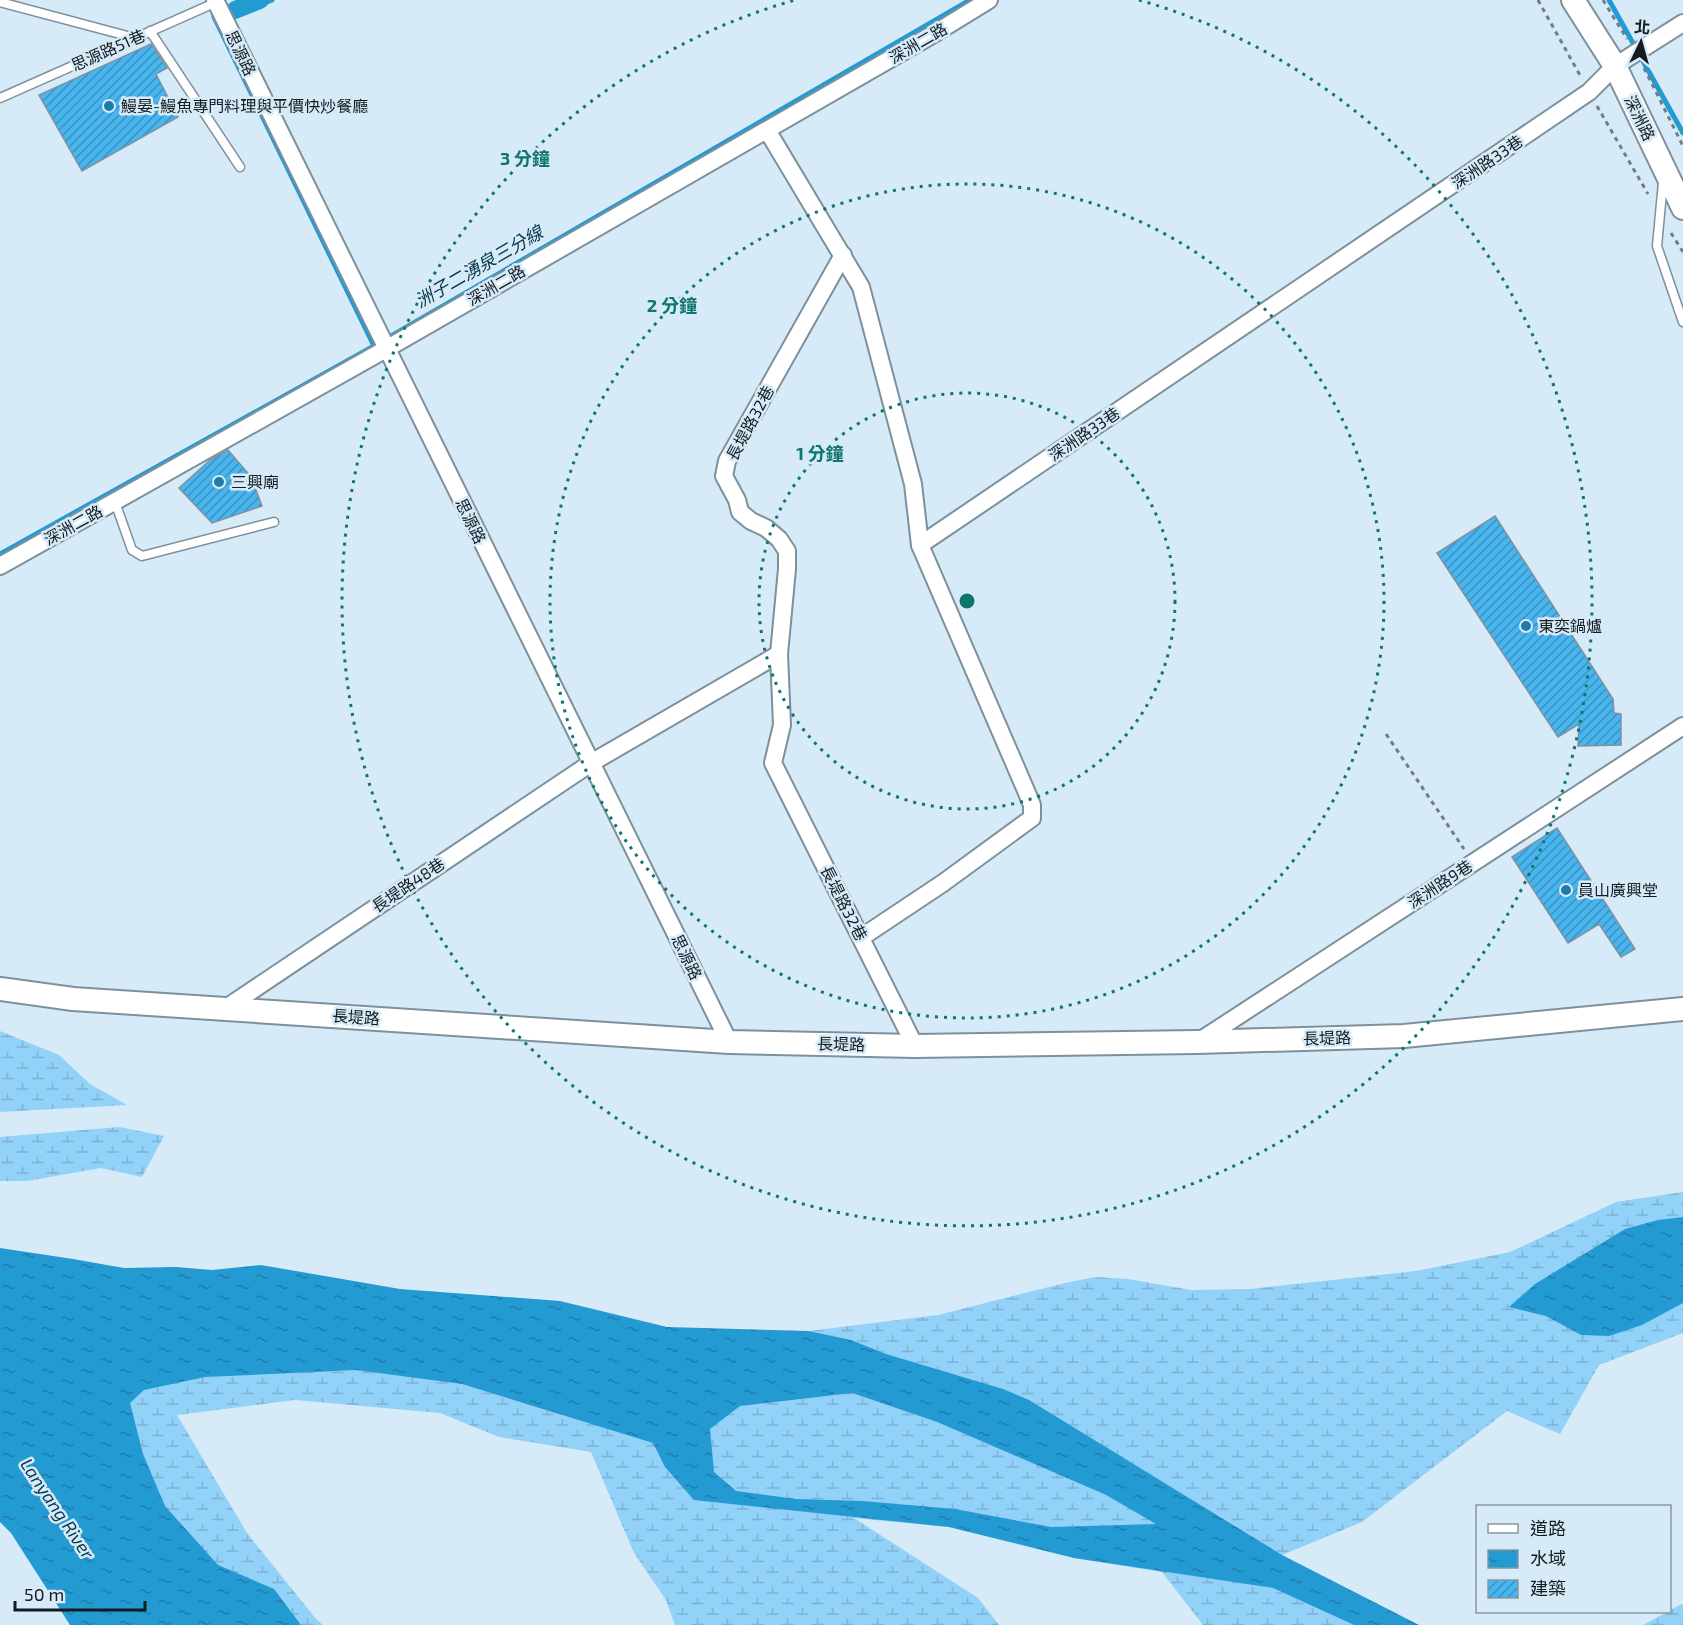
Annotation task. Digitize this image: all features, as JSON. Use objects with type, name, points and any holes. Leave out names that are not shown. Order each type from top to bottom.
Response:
[{"type":"street","name":"深洲二路","points":[[0,566],[386,349],[990,0]]},
{"type":"street","name":"深洲路","points":[[1573,0],[1615,66],[1683,208]]},
{"type":"street","name":"思源路","points":[[218,1],[386,349],[729,1042]]},
{"type":"street","name":"深洲路33巷","points":[[920,545],[1589,92],[1615,66],[1683,23]]},
{"type":"street","points":[[767,130],[861,287],[913,484],[920,545],[1032,805],[1032,818],[862,938]]},
{"type":"street","name":"長堤路32巷","points":[[843,255],[728,461],[724,476],[737,500],[740,512],[779,539],[786,551],[787,569],[779,654],[782,725],[773,764],[915,1046]]},
{"type":"street","points":[[591,763],[779,654]]},
{"type":"street","name":"深洲路9巷","points":[[1197,1042],[1683,726]]},
{"type":"street","name":"長堤路48巷","points":[[226,1008],[591,763]]},
{"type":"street","name":"長堤路","points":[[0,989],[73,999],[729,1042],[915,1046],[1404,1036],[1683,1009]]},
{"type":"lane","name":"思源路51巷","points":[[0,98],[218,1]]},
{"type":"lane","points":[[0,2],[135,38]]},
{"type":"lane","points":[[150,31],[240,167]]},
{"type":"lane","points":[[1664,167],[1683,183]]},
{"type":"lane","points":[[1664,167],[1658,246],[1683,322]]},
{"type":"lane","points":[[115,502],[132,550],[142,556],[274,522]]},
{"type":"path","points":[[1538,0],[1683,252]]},
{"type":"path","points":[[1603,0],[1635,52],[1683,146]]},
{"type":"path","points":[[1386,734],[1473,863]]},
{"type":"green space","points":[[0,1031],[59,1055],[90,1084],[127,1105],[0,1112]]},
{"type":"green space","points":[[119,1127],[164,1136],[142,1177],[101,1168],[27,1181],[0,1181],[0,1137]]},
{"type":"green space","points":[[1683,1192],[1683,1333],[1599,1365],[1560,1434],[1507,1411],[1362,1522],[1282,1555],[851,1340],[809,1331],[938,1315],[1095,1277],[1128,1279],[1191,1290],[1250,1289],[1416,1271],[1510,1252],[1616,1202]]},
{"type":"green space","points":[[0,1284],[852,1393],[937,1422],[1106,1495],[1273,1588],[1354,1625],[1203,1625],[1162,1572],[1074,1558],[949,1527],[854,1518],[978,1598],[999,1625],[675,1625],[666,1600],[634,1553],[591,1452],[499,1437],[440,1413],[295,1400],[177,1415],[247,1533],[323,1625],[225,1625]]},
{"type":"green space","points":[[1683,1604],[1683,1625],[1643,1625],[1665,1613],[1671,1613],[1671,1610]]},
{"type":"water","points":[[1683,1217],[1683,1303],[1642,1325],[1609,1336],[1581,1335],[1546,1316],[1509,1307],[1535,1284],[1625,1229],[1658,1220]]},
{"type":"water","name":"Lanyang River","points":[[0,1248],[124,1268],[176,1267],[212,1270],[261,1265],[400,1289],[560,1301],[667,1327],[809,1331],[851,1340],[886,1354],[1003,1389],[1029,1400],[1282,1555],[1419,1625],[1354,1625],[1273,1588],[1074,1558],[949,1527],[694,1500],[665,1467],[653,1443],[462,1384],[356,1370],[205,1377],[144,1390],[130,1403],[143,1454],[165,1506],[218,1565],[274,1589],[301,1625],[70,1625],[11,1533],[0,1522]],"holes":[[[852,1393],[937,1422],[1106,1495],[1156,1524],[1051,1527],[955,1509],[862,1501],[796,1499],[736,1491],[714,1472],[710,1429],[740,1406]]]},
{"type":"building","name":"鰻晏-鰻魚專門料理與平價快炒餐廳","points":[[151,44],[167,68],[156,74],[178,117],[82,171],[39,95]]},
{"type":"building","name":"三興廟","points":[[228,450],[251,477],[262,506],[212,523],[179,488],[210,460]]},
{"type":"building","name":"東奕鍋爐","points":[[1495,516],[1613,699],[1614,713],[1621,714],[1621,745],[1578,746],[1579,724],[1558,737],[1437,553]]},
{"type":"building","name":"員山廣興堂","points":[[1557,828],[1635,949],[1621,957],[1599,924],[1568,943],[1512,857]]},
{"type":"waterway","points":[[235,10],[260,0]]},
{"type":"waterway","points":[[238,14],[272,0]]},
{"type":"waterway","name":"洲子二湧泉三分線","points":[[0,554],[374,346],[970,0]]},
{"type":"waterway","points":[[1609,0],[1683,133]]},
{"type":"waterway","points":[[214,17],[374,346]]},
{"type":"place","name":"鰻晏-鰻魚專門料理與平價快炒餐廳","points":[[109,106]]},
{"type":"place","name":"三興廟","points":[[219,482]]},
{"type":"place","name":"東奕鍋爐","points":[[1526,626]]},
{"type":"place","name":"員山廣興堂","points":[[1566,890]]}]
